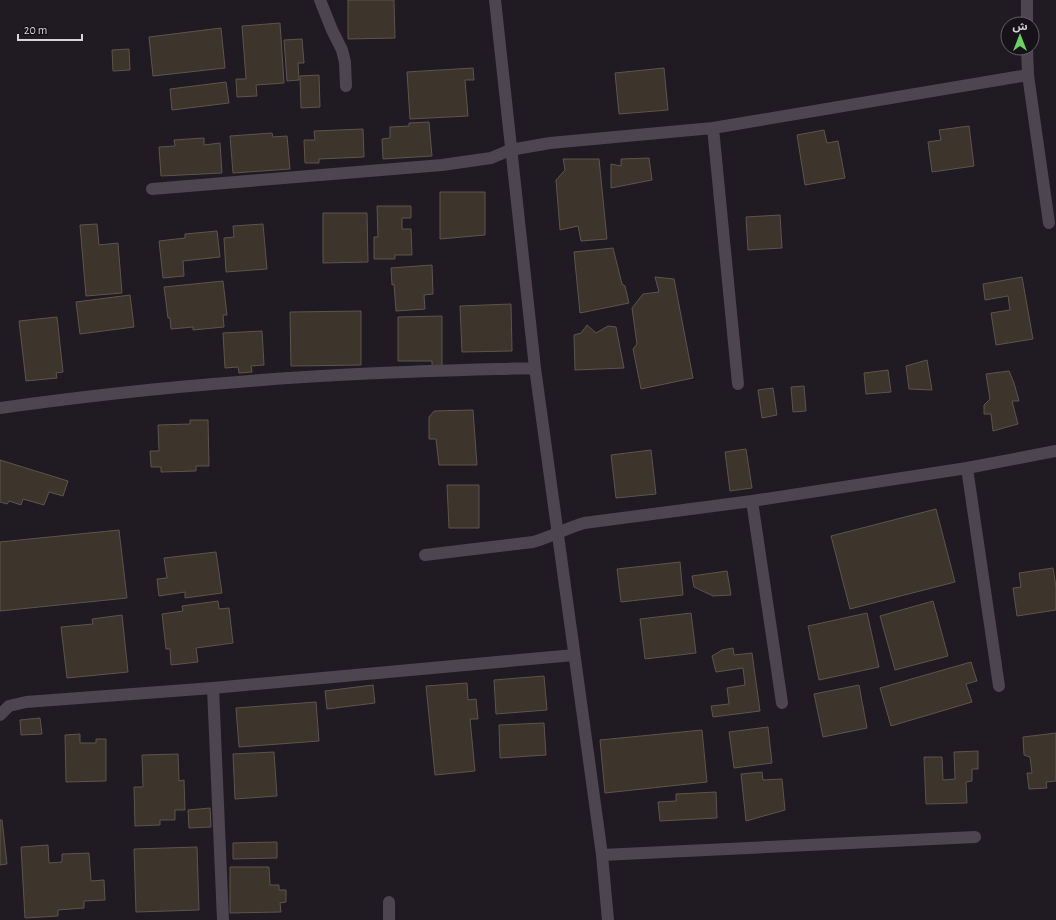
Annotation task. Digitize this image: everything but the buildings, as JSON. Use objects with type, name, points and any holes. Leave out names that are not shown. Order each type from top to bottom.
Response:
[{"type":"street","points":[[320,0],[342,50],[345,62],[346,86]]},
{"type":"street","points":[[495,0],[534,368],[602,855],[608,920]]},
{"type":"street","points":[[1027,16],[1028,0]]},
{"type":"street","points":[[1027,56],[1028,75],[1049,223]]},
{"type":"street","points":[[152,189],[442,165],[491,158],[510,150],[550,143],[713,128],[1028,75]]},
{"type":"street","points":[[713,128],[738,384]]},
{"type":"street","points":[[0,408],[92,396],[239,382],[386,372],[534,368]]},
{"type":"street","points":[[425,555],[533,542],[584,523],[752,501],[967,468],[1056,451]]},
{"type":"street","points":[[967,468],[999,686]]},
{"type":"street","points":[[752,501],[782,703]]},
{"type":"street","points":[[0,715],[9,706],[26,702],[213,688],[574,655]]},
{"type":"street","points":[[213,688],[223,920]]},
{"type":"street","points":[[602,855],[975,837]]},
{"type":"street","points":[[389,902],[389,920]]}]
